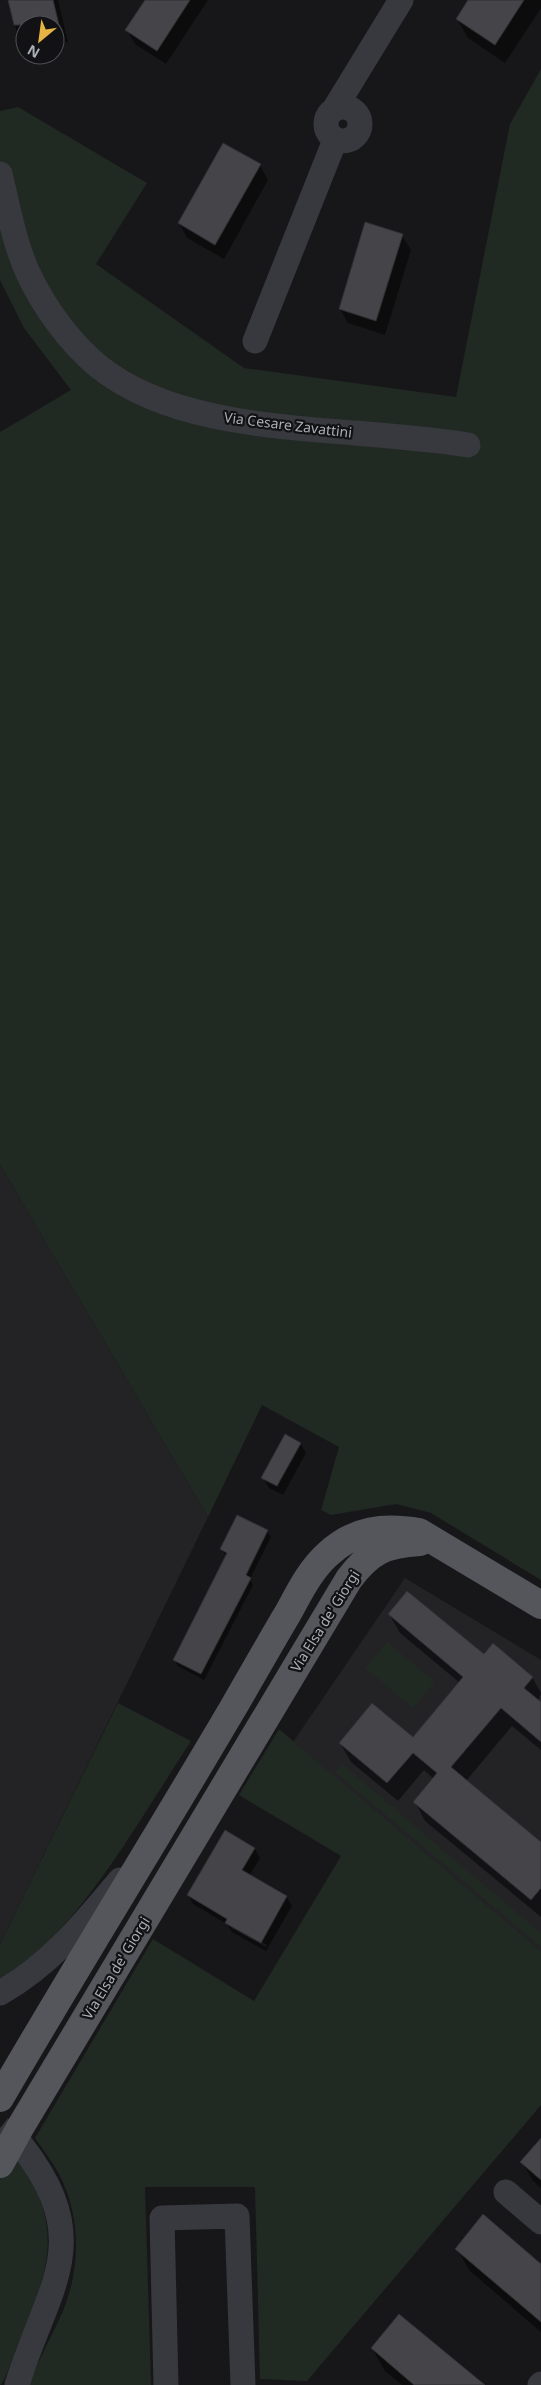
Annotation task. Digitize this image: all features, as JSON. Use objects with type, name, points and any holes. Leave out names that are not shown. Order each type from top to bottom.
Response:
[{"type":"main road","points":[[0,2098],[232,1710],[306,1581],[326,1555],[347,1539],[362,1532],[379,1529],[399,1529],[419,1532],[541,1605]]},
{"type":"main road","name":"Via Elsa de' Giorgi","points":[[0,2164],[349,1579],[360,1564],[373,1552],[388,1546],[437,1542]]},
{"type":"street","points":[[256,341],[335,140],[341,142],[352,139],[360,130],[359,118],[352,109],[346,107],[335,108],[400,0]]},
{"type":"street","name":"Via Cesare Zavattini","points":[[0,174],[13,229],[27,272],[34,286],[64,330],[98,365],[112,375],[172,404],[199,413],[232,420],[293,428],[417,438],[468,445]]},
{"type":"street","points":[[0,1993],[33,1973],[62,1948],[152,1842]]},
{"type":"street","points":[[17,2385],[53,2290],[61,2247],[60,2221],[50,2189],[41,2171],[22,2146]]},
{"type":"street","points":[[506,2192],[541,2222]]},
{"type":"street","points":[[166,2385],[162,2218],[237,2216],[243,2385]]},
{"type":"shaded area","points":[[541,69],[541,1580],[431,1513],[396,1504],[331,1515],[321,1510],[339,1447],[262,1405],[208,1517],[0,1165],[0,432],[71,390],[24,328],[0,280],[0,111],[18,107],[147,183],[96,264],[244,368],[456,397],[510,124]]},
{"type":"shaded area","points":[[0,1165],[208,1517],[0,1944]]},
{"type":"shaded area","points":[[405,1578],[541,1660],[541,1951],[293,1742]]},
{"type":"shaded area","points":[[387,1642],[435,1682],[413,1708],[365,1668]]},
{"type":"shaded area","points":[[118,1703],[191,1741],[127,1840],[75,1912],[43,1947],[0,1980],[0,1944]]},
{"type":"shaded area","points":[[279,1729],[541,1951],[541,2105],[307,2381],[260,2379],[255,2187],[145,2187],[151,2385],[29,2385],[69,2294],[73,2277],[76,2242],[75,2224],[66,2190],[59,2174],[35,2138],[153,1939],[254,2001],[341,1856],[239,1795]]},
{"type":"shaded area","points":[[342,1764],[541,1933],[541,1947],[335,1772]]},
{"type":"shaded area","points":[[14,2156],[31,2180],[41,2203],[47,2226],[48,2248],[38,2294],[7,2373],[0,2385],[0,2179]]},
{"type":"building","points":[[8,0],[53,0],[57,15],[15,15],[14,25]]},
{"type":"building","points":[[145,0],[190,0],[157,51],[125,30]]},
{"type":"building","points":[[468,0],[524,0],[495,45],[456,19]]},
{"type":"building","points":[[223,143],[261,164],[215,245],[178,223]]},
{"type":"building","points":[[365,222],[403,234],[376,321],[339,309]]},
{"type":"building","points":[[285,1434],[301,1443],[277,1486],[261,1478]]},
{"type":"building","points":[[237,1515],[268,1530],[246,1575],[251,1578],[201,1674],[173,1660],[227,1553],[220,1549]]},
{"type":"building","points":[[407,1591],[484,1654],[493,1643],[533,1677],[524,1688],[541,1702],[541,1742],[501,1708],[451,1767],[541,1842],[541,1888],[531,1900],[413,1802],[437,1773],[413,1753],[387,1783],[339,1743],[372,1703],[413,1737],[463,1677],[388,1614]]},
{"type":"building","points":[[225,1830],[255,1848],[242,1870],[287,1896],[261,1943],[225,1923],[227,1919],[187,1895]]},
{"type":"building","points":[[541,2138],[541,2180],[520,2162]]},
{"type":"building","points":[[483,2214],[541,2264],[541,2322],[455,2249]]},
{"type":"building","points":[[399,2314],[485,2385],[414,2385],[371,2348]]},
{"type":"tunnel","points":[[0,2128],[22,2146]]}]
